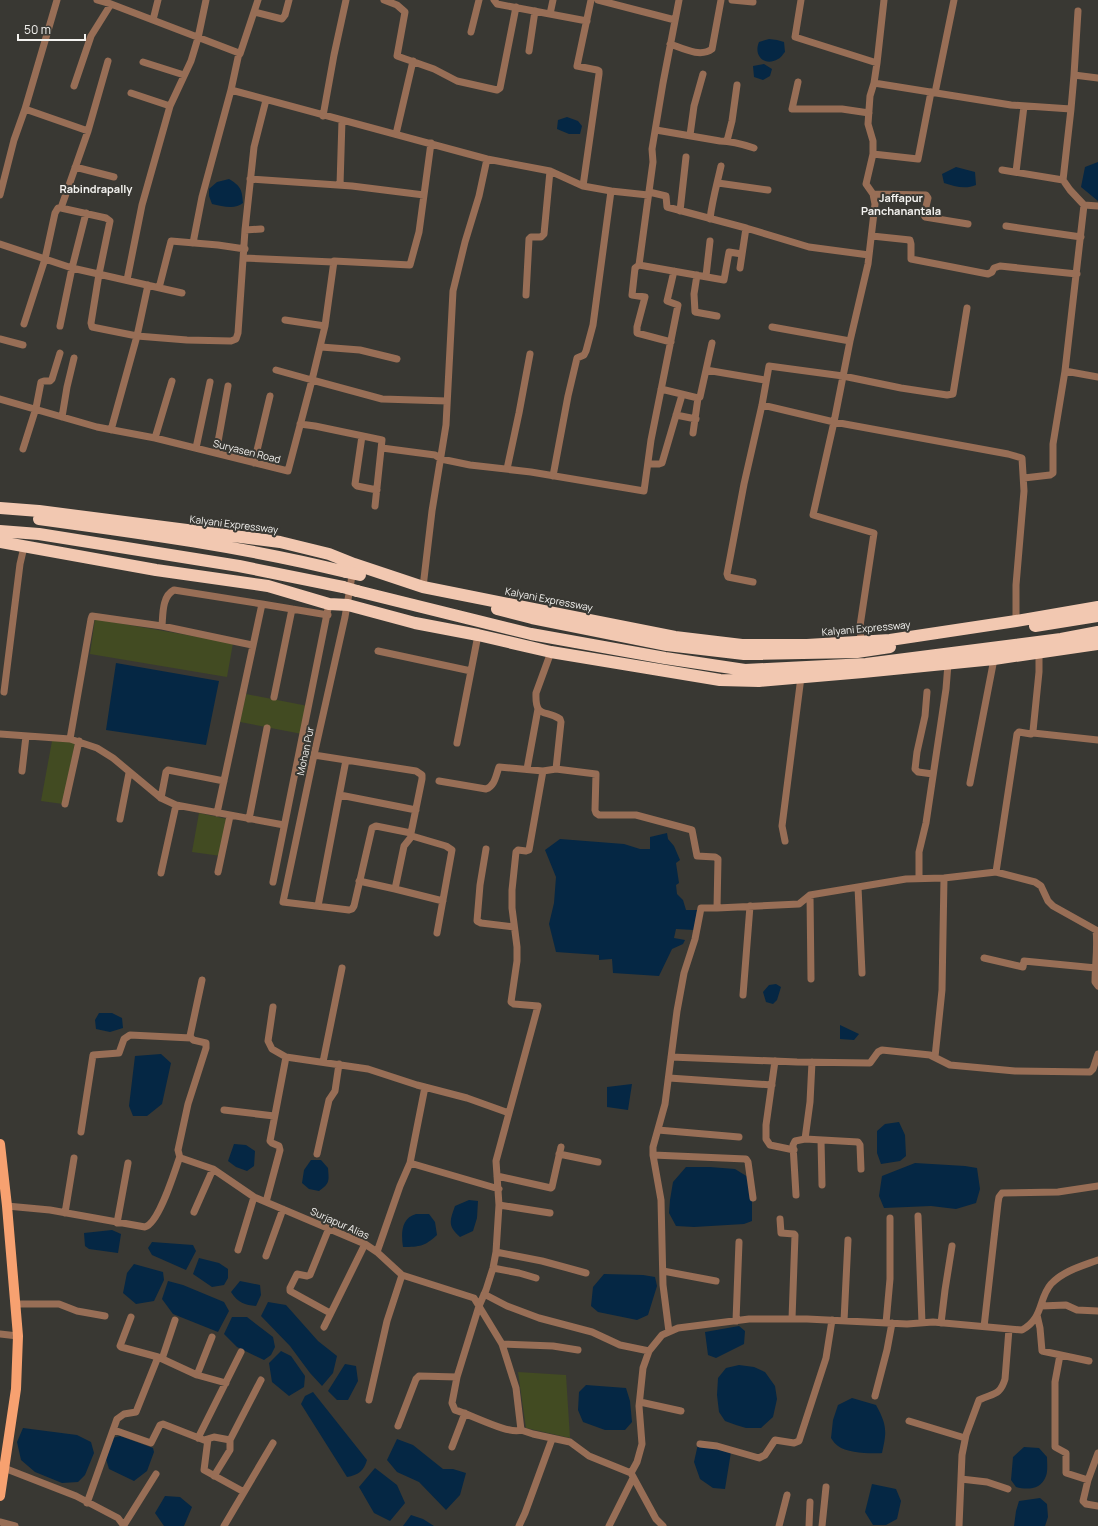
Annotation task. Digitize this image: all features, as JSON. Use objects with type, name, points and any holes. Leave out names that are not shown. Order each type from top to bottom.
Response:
[{"type":"highway","name":"Kalyani Expressway","points":[[0,508],[39,511],[280,542],[329,554],[350,568],[423,587],[675,637],[735,644],[807,645],[890,640],[1098,607]]},
{"type":"highway","points":[[0,516],[25,517],[90,526],[241,550],[313,564],[350,568],[360,575],[532,618],[667,645],[744,654],[856,652],[1098,616]]},
{"type":"highway","points":[[0,530],[39,534],[239,566],[343,587],[531,634],[665,658],[745,670],[866,664],[1061,639],[1098,632]]},
{"type":"highway","points":[[0,542],[156,570],[268,586],[329,609],[348,605],[415,623],[478,635],[551,652],[720,680],[759,681],[948,664],[1098,644]]},
{"type":"main road","points":[[0,1144],[4,1201],[16,1304],[18,1336],[16,1389],[5,1438],[4,1468],[0,1496]]},
{"type":"street","points":[[0,195],[14,140],[25,109],[57,0]]},
{"type":"street","points":[[152,20],[158,0]]},
{"type":"street","points":[[127,280],[142,205],[170,106],[198,38],[206,0]]},
{"type":"street","points":[[193,243],[203,190],[240,54],[258,0]]},
{"type":"street","points":[[254,12],[282,19],[285,15],[289,0]]},
{"type":"street","points":[[323,116],[346,0]]},
{"type":"street","points":[[384,0],[398,3],[405,14],[397,55],[434,69],[457,81],[499,89],[519,5]]},
{"type":"street","points":[[471,32],[479,0]]},
{"type":"street","points":[[494,0],[497,4],[519,5],[535,11],[587,21]]},
{"type":"street","points":[[550,14],[552,0]]},
{"type":"street","points":[[584,186],[599,72],[597,70],[577,66],[591,0]]},
{"type":"street","points":[[598,0],[675,20]]},
{"type":"street","points":[[671,342],[637,333],[637,327],[645,297],[632,295],[635,268],[639,265],[649,192],[653,162],[652,149],[679,0]]},
{"type":"street","points":[[670,44],[699,53],[708,52],[712,49],[721,0]]},
{"type":"street","points":[[732,0],[753,2]]},
{"type":"street","points":[[801,0],[795,37],[877,63]]},
{"type":"street","points":[[861,642],[860,626],[874,533],[813,515],[834,422],[850,340],[862,295],[872,236],[875,204],[873,194],[866,184],[873,154],[873,141],[868,124],[870,96],[874,83],[877,63],[884,0]]},
{"type":"street","points":[[873,154],[918,159],[954,0]]},
{"type":"street","points":[[74,86],[105,1],[240,54]]},
{"type":"street","points":[[529,51],[535,11]]},
{"type":"street","points":[[1078,11],[1074,74],[1063,180],[1084,205],[1098,206]]},
{"type":"street","points":[[24,324],[45,259],[55,213],[58,208],[61,208],[88,131],[108,61]]},
{"type":"street","points":[[396,134],[413,61]]},
{"type":"street","points":[[143,62],[184,75]]},
{"type":"street","points":[[690,135],[694,106],[703,74]]},
{"type":"street","points":[[1074,74],[1098,78]]},
{"type":"street","points":[[798,82],[792,109],[842,109],[869,113]]},
{"type":"street","points":[[874,83],[1024,106],[1070,109]]},
{"type":"street","points":[[727,141],[732,120],[737,84]]},
{"type":"street","points":[[231,90],[487,159],[550,171],[584,186],[611,191],[648,194],[649,192],[666,196],[667,207],[746,228],[809,247],[869,255]]},
{"type":"street","points":[[131,93],[170,106]]},
{"type":"street","points":[[61,208],[106,218],[110,221],[99,274],[91,325],[92,327],[137,336],[187,340],[231,341],[236,339],[238,333],[245,249],[245,230],[254,147],[266,100]]},
{"type":"street","points":[[1016,172],[1024,106]]},
{"type":"street","points":[[25,109],[88,131]]},
{"type":"street","points":[[340,185],[342,120]]},
{"type":"street","points":[[656,130],[727,141],[754,148]]},
{"type":"street","points":[[244,258],[410,265],[419,232],[431,143]]},
{"type":"street","points":[[680,211],[686,157]]},
{"type":"street","points":[[423,587],[432,511],[446,425],[453,292],[487,159]]},
{"type":"street","points":[[710,219],[712,200],[718,183],[720,166]]},
{"type":"street","points":[[75,167],[114,177]]},
{"type":"street","points":[[1002,170],[1063,180]]},
{"type":"street","points":[[526,295],[529,239],[531,237],[541,237],[544,234],[550,171]]},
{"type":"street","points":[[250,179],[340,185],[424,195]]},
{"type":"street","points":[[718,183],[768,190]]},
{"type":"street","points":[[552,476],[577,358],[584,355],[586,351],[593,324],[611,191]]},
{"type":"street","points":[[873,194],[926,195],[928,198],[924,215],[925,217],[968,224]]},
{"type":"street","points":[[1024,478],[1050,475],[1053,473],[1053,444],[1065,371],[1084,205]]},
{"type":"street","points":[[60,326],[72,268],[86,214]]},
{"type":"street","points":[[1006,226],[1081,237]]},
{"type":"street","points":[[740,268],[746,228]]},
{"type":"street","points":[[245,230],[261,229]]},
{"type":"street","points":[[872,236],[910,240],[911,259],[988,274],[992,272],[994,268],[1000,266],[1077,274]]},
{"type":"street","points":[[159,288],[170,242],[218,245],[245,249]]},
{"type":"street","points":[[706,276],[710,242]]},
{"type":"street","points":[[0,244],[72,268],[182,293]]},
{"type":"street","points":[[639,265],[724,280],[730,252],[742,254]]},
{"type":"street","name":"Suryasen Road","points":[[0,399],[111,430],[155,438],[288,471],[326,326],[333,262]]},
{"type":"street","points":[[382,448],[435,455],[441,460],[470,465],[507,469],[644,491],[661,389],[678,305],[667,301],[674,271]]},
{"type":"street","points":[[697,275],[694,294],[695,312],[717,316]]},
{"type":"street","points":[[111,430],[137,336],[148,285]]},
{"type":"street","points":[[753,582],[728,577],[727,574],[769,366],[843,376],[901,388],[947,395],[953,394],[967,308]]},
{"type":"street","points":[[285,320],[326,326]]},
{"type":"street","points":[[772,327],[850,340]]},
{"type":"street","points":[[0,339],[23,345]]},
{"type":"street","points":[[693,433],[698,398],[712,343]]},
{"type":"street","points":[[321,347],[360,350],[397,359]]},
{"type":"street","points":[[23,449],[36,408],[41,382],[44,380],[50,381],[52,379],[60,353]]},
{"type":"street","points":[[507,469],[530,354]]},
{"type":"street","points":[[62,416],[74,358]]},
{"type":"street","points":[[276,370],[382,399],[447,402]]},
{"type":"street","points":[[706,370],[765,380]]},
{"type":"street","points":[[1065,371],[1098,377]]},
{"type":"street","points":[[155,438],[172,381]]},
{"type":"street","points":[[196,448],[210,382]]},
{"type":"street","points":[[216,453],[228,386]]},
{"type":"street","points":[[661,389],[698,398]]},
{"type":"street","points":[[648,464],[662,463],[682,394]]},
{"type":"street","points":[[254,463],[270,396]]},
{"type":"street","points":[[762,405],[834,422],[1020,457],[1023,461],[1024,478],[1016,585],[1016,621]]},
{"type":"street","points":[[676,415],[696,419]]},
{"type":"street","points":[[300,424],[381,439],[383,442],[375,506]]},
{"type":"street","points":[[362,436],[355,484],[357,486],[377,490]]},
{"type":"street","points":[[4,692],[19,571],[24,547]]},
{"type":"street","name":"Mohan Pur","points":[[318,906],[283,902],[348,605],[350,568]]},
{"type":"street","points":[[162,626],[165,600],[174,590],[292,609],[329,609],[273,882]]},
{"type":"street","points":[[217,813],[262,604]]},
{"type":"street","points":[[274,697],[292,609]]},
{"type":"street","points":[[70,739],[92,616],[162,626],[252,645]]},
{"type":"street","points":[[457,743],[478,635]]},
{"type":"street","points":[[378,651],[471,671]]},
{"type":"street","points":[[527,769],[538,709],[536,693],[551,652]]},
{"type":"street","points":[[1033,733],[1039,672],[1039,652]]},
{"type":"street","points":[[970,783],[994,659]]},
{"type":"street","points":[[919,878],[919,852],[926,823],[946,689],[948,664]]},
{"type":"street","points":[[785,841],[782,826],[801,677]]},
{"type":"street","points":[[927,692],[925,716],[915,769],[918,772],[933,774]]},
{"type":"street","points":[[538,709],[543,713],[560,718],[561,722],[556,769]]},
{"type":"street","points":[[249,819],[267,728]]},
{"type":"street","points":[[996,872],[1017,734],[1019,732],[1033,733],[1098,740]]},
{"type":"street","points":[[0,734],[79,741],[97,748],[113,758],[129,773],[161,798],[176,805],[284,825]]},
{"type":"street","points":[[22,771],[26,736]]},
{"type":"street","points":[[65,804],[79,741]]},
{"type":"street","points":[[314,755],[416,771],[420,773],[422,779],[412,834],[404,846],[395,889]]},
{"type":"street","points":[[346,760],[318,906],[349,910],[352,909],[354,906],[372,828],[376,826],[412,834],[446,846],[452,850],[438,933]]},
{"type":"street","points":[[439,781],[486,789],[494,782],[498,767],[543,771],[556,769],[596,774],[595,810],[599,815],[636,815],[692,830],[696,856],[715,857],[718,859],[717,908]]},
{"type":"street","points":[[161,798],[166,772],[168,770],[224,781]]},
{"type":"street","points":[[543,771],[529,850],[518,850],[516,852],[512,890],[512,908],[517,961],[511,1002],[514,1004],[538,1006],[496,1161],[499,1204],[496,1252],[493,1268],[479,1306],[457,1377],[452,1403],[455,1410],[503,1429],[517,1432],[521,1430],[552,1439],[570,1442],[589,1456],[632,1475],[645,1496],[656,1519],[663,1526]]},
{"type":"street","points":[[120,820],[129,773]]},
{"type":"street","points":[[340,795],[416,810]]},
{"type":"street","points":[[161,873],[176,805]]},
{"type":"street","points":[[218,872],[230,816]]},
{"type":"street","points":[[486,849],[476,921],[514,927]]},
{"type":"street","points":[[669,1332],[663,1271],[661,1200],[653,1155],[665,1104],[677,1011],[684,973],[695,939],[701,908],[799,904],[810,895],[906,879],[944,878],[996,872],[1035,882],[1041,886],[1048,901],[1053,906],[1094,928],[1098,936],[1098,955],[1095,982],[1098,986]]},
{"type":"street","points":[[935,1056],[942,990],[944,878]]},
{"type":"street","points":[[359,881],[443,901]]},
{"type":"street","points":[[858,887],[862,973]]},
{"type":"street","points":[[810,895],[811,979]]},
{"type":"street","points":[[742,995],[750,906]]},
{"type":"street","points":[[984,958],[1023,967],[1024,961],[1096,968]]},
{"type":"street","points":[[323,1062],[342,968]]},
{"type":"street","points":[[191,1038],[202,980]]},
{"type":"street","points":[[273,1007],[268,1041],[272,1049],[286,1058],[368,1068],[425,1087],[467,1098],[509,1113]]},
{"type":"street","points":[[4,1201],[142,1227],[151,1224],[163,1202],[180,1158],[178,1150],[188,1104],[206,1048],[206,1043],[193,1040],[191,1038],[130,1035],[124,1039],[120,1053],[93,1055],[82,1132]]},
{"type":"street","points":[[671,1057],[870,1063],[878,1052],[882,1050],[935,1056],[950,1065],[1015,1071],[1090,1072],[1093,1069],[1098,1054]]},
{"type":"street","points":[[266,1202],[280,1150],[279,1146],[270,1141],[286,1058]]},
{"type":"street","points":[[775,1061],[766,1125],[767,1141],[770,1145],[794,1150]]},
{"type":"street","points":[[805,1139],[810,1102],[812,1062]]},
{"type":"street","points":[[317,1154],[329,1100],[335,1091],[339,1064]]},
{"type":"street","points":[[669,1078],[772,1085]]},
{"type":"street","points":[[378,1252],[400,1186],[410,1163],[425,1087]]},
{"type":"street","points":[[224,1110],[274,1116]]},
{"type":"street","points":[[658,1130],[738,1137]]},
{"type":"street","points":[[796,1195],[794,1142],[805,1139],[860,1142],[861,1169]]},
{"type":"street","points":[[821,1140],[822,1185]]},
{"type":"street","points":[[498,1176],[551,1188],[560,1150],[598,1162]]},
{"type":"street","points":[[653,1155],[746,1159],[748,1162],[753,1198]]},
{"type":"street","points":[[65,1213],[74,1158]]},
{"type":"street","name":"Surjapur Alias","points":[[180,1158],[197,1162],[213,1169],[254,1197],[365,1244],[378,1252],[402,1275],[474,1298],[502,1344],[516,1388],[521,1430]]},
{"type":"street","points":[[410,1163],[499,1189]]},
{"type":"street","points":[[117,1223],[128,1164]]},
{"type":"street","points":[[194,1212],[213,1169]]},
{"type":"street","points":[[984,1327],[998,1203],[999,1197],[1002,1193],[1058,1192],[1098,1186]]},
{"type":"street","points":[[238,1250],[254,1197]]},
{"type":"street","points":[[499,1204],[550,1212]]},
{"type":"street","points":[[266,1256],[283,1209]]},
{"type":"street","points":[[918,1216],[922,1323]]},
{"type":"street","points":[[875,1396],[887,1350],[890,1279],[890,1218]]},
{"type":"street","points":[[780,1219],[781,1233],[794,1234],[795,1236],[792,1319]]},
{"type":"street","points":[[329,1228],[310,1275],[307,1276],[297,1274],[290,1291],[330,1313]]},
{"type":"street","points":[[844,1321],[848,1240]]},
{"type":"street","points":[[736,1321],[739,1242]]},
{"type":"street","points":[[324,1327],[365,1244]]},
{"type":"street","points":[[941,1323],[944,1290],[952,1246]]},
{"type":"street","points":[[496,1252],[542,1261],[586,1273]]},
{"type":"street","points":[[608,1526],[637,1462],[642,1444],[640,1402],[643,1368],[649,1351],[662,1335],[678,1328],[749,1319],[941,1323],[1022,1330],[1029,1326],[1037,1315],[1050,1285],[1058,1277],[1098,1260]]},
{"type":"street","points":[[493,1268],[536,1278]]},
{"type":"street","points":[[663,1271],[716,1281]]},
{"type":"street","points":[[369,1400],[387,1321],[402,1275]]},
{"type":"street","points":[[484,1294],[507,1306],[540,1318],[592,1332],[620,1345],[649,1351]]},
{"type":"street","points":[[16,1304],[59,1304],[77,1311],[105,1316]]},
{"type":"street","points":[[1042,1306],[1066,1305],[1077,1310],[1098,1311]]},
{"type":"street","points":[[1037,1315],[1042,1350],[1089,1361]]},
{"type":"street","points":[[131,1317],[120,1346],[121,1347],[160,1358],[197,1375],[226,1384]]},
{"type":"street","points":[[87,1503],[117,1419],[120,1416],[136,1412],[175,1320]]},
{"type":"street","points":[[700,1444],[717,1446],[759,1458],[764,1455],[775,1440],[794,1443],[798,1441],[826,1358],[832,1320]]},
{"type":"street","points":[[959,1526],[962,1455],[965,1438],[979,1400],[999,1393],[1003,1386],[1005,1379],[1009,1329]]},
{"type":"street","points":[[0,1334],[18,1336]]},
{"type":"street","points":[[197,1375],[212,1337]]},
{"type":"street","points":[[502,1344],[553,1346],[578,1350]]},
{"type":"street","points":[[198,1438],[241,1352]]},
{"type":"street","points":[[1060,1355],[1055,1382],[1056,1447],[1066,1453],[1066,1473],[1088,1480]]},
{"type":"street","points":[[398,1426],[416,1379],[419,1376],[457,1377]]},
{"type":"street","points":[[214,1476],[230,1450],[230,1440],[261,1380]]},
{"type":"street","points":[[640,1402],[681,1411]]},
{"type":"street","points":[[452,1447],[465,1413]]},
{"type":"street","points":[[909,1421],[965,1438]]},
{"type":"street","points":[[114,1430],[151,1442],[162,1424],[204,1440],[214,1437],[230,1440]]},
{"type":"street","points":[[208,1439],[204,1468],[205,1471],[244,1492]]},
{"type":"street","points":[[519,1526],[552,1439]]},
{"type":"street","points":[[224,1526],[273,1444]]},
{"type":"street","points":[[1098,1453],[1088,1480],[1083,1501],[1084,1503],[1098,1506]]},
{"type":"street","points":[[4,1468],[76,1496],[118,1518],[124,1526],[156,1474]]},
{"type":"street","points":[[961,1479],[987,1482],[1008,1489]]},
{"type":"street","points":[[822,1526],[826,1487]]},
{"type":"street","points":[[779,1526],[787,1495]]},
{"type":"street","points":[[809,1526],[810,1502]]},
{"type":"street","points":[[0,1522],[15,1526]]},
{"type":"green space","points":[[95,619],[233,643],[227,677],[90,654]]},
{"type":"green space","points":[[246,694],[308,706],[302,734],[240,722]]},
{"type":"green space","points":[[52,741],[75,742],[63,804],[41,801]]},
{"type":"green space","points":[[199,813],[227,819],[221,856],[192,852]]},
{"type":"green space","points":[[518,1372],[566,1375],[570,1438],[526,1428]]},
{"type":"water","points":[[769,39],[784,42],[785,52],[781,57],[769,62],[761,59],[758,52],[758,47],[759,42]]},
{"type":"water","points":[[764,64],[772,69],[770,76],[763,80],[754,77],[753,66]]},
{"type":"water","points":[[567,117],[578,121],[582,126],[580,134],[569,134],[557,129],[558,120]]},
{"type":"water","points":[[1098,162],[1098,201],[1081,187],[1085,167]]},
{"type":"water","points":[[956,167],[975,172],[976,185],[964,187],[944,183],[942,174]]},
{"type":"water","points":[[229,179],[240,189],[243,203],[232,207],[212,204],[209,196],[209,189],[217,182]]},
{"type":"water","points":[[116,663],[219,681],[206,745],[106,730]]},
{"type":"water","points":[[667,833],[668,839],[674,846],[680,860],[676,863],[679,883],[676,885],[677,894],[683,900],[686,910],[697,910],[694,930],[676,929],[674,938],[685,940],[683,944],[672,949],[659,976],[613,973],[612,959],[599,960],[599,955],[556,952],[549,924],[554,903],[556,877],[545,850],[560,839],[624,844],[640,849],[650,849],[650,837]]},
{"type":"water","points":[[776,984],[781,987],[777,1000],[773,1004],[766,1002],[763,992],[769,985]]},
{"type":"water","points":[[99,1013],[112,1013],[122,1018],[123,1028],[110,1032],[96,1029],[95,1020]]},
{"type":"water","points":[[840,1025],[859,1034],[854,1040],[840,1039]]},
{"type":"water","points":[[161,1054],[171,1063],[162,1104],[147,1116],[133,1116],[129,1106],[135,1056]]},
{"type":"water","points":[[632,1084],[628,1110],[607,1107],[607,1087]]},
{"type":"water","points":[[899,1122],[905,1135],[906,1156],[900,1161],[881,1164],[877,1153],[877,1131],[885,1124]]},
{"type":"water","points":[[234,1144],[246,1145],[255,1151],[254,1166],[247,1171],[236,1167],[228,1161]]},
{"type":"water","points":[[311,1160],[321,1160],[328,1168],[329,1176],[327,1184],[319,1191],[309,1189],[302,1183],[304,1170]]},
{"type":"water","points":[[915,1163],[977,1168],[980,1189],[976,1203],[956,1209],[931,1206],[884,1208],[879,1196],[882,1176]]},
{"type":"water","points":[[686,1167],[735,1169],[748,1177],[752,1199],[752,1221],[744,1224],[694,1227],[676,1226],[669,1213],[673,1182]]},
{"type":"water","points":[[469,1200],[478,1201],[477,1218],[473,1231],[460,1237],[451,1226],[451,1219],[455,1206]]},
{"type":"water","points":[[416,1214],[429,1214],[435,1222],[437,1235],[429,1242],[422,1245],[403,1247],[403,1227],[407,1219]]},
{"type":"water","points":[[112,1230],[121,1234],[118,1253],[89,1249],[85,1246],[84,1233]]},
{"type":"water","points":[[152,1242],[193,1245],[196,1251],[186,1270],[152,1255],[148,1248]]},
{"type":"water","points":[[199,1258],[219,1263],[228,1269],[228,1278],[224,1285],[212,1287],[193,1274]]},
{"type":"water","points":[[134,1264],[163,1272],[164,1280],[154,1301],[136,1304],[123,1293],[127,1273]]},
{"type":"water","points":[[604,1274],[643,1275],[655,1277],[657,1286],[648,1315],[637,1320],[598,1312],[591,1306],[593,1287]]},
{"type":"water","points":[[168,1281],[183,1285],[224,1302],[229,1311],[218,1332],[173,1314],[162,1299]]},
{"type":"water","points":[[240,1281],[260,1285],[261,1295],[256,1306],[242,1303],[236,1299],[231,1292]]},
{"type":"water","points":[[268,1302],[286,1305],[318,1341],[337,1356],[333,1373],[322,1386],[310,1373],[290,1346],[261,1316]]},
{"type":"water","points":[[232,1317],[247,1317],[273,1337],[275,1347],[271,1355],[264,1360],[237,1347],[224,1334]]},
{"type":"water","points":[[739,1326],[745,1331],[744,1344],[716,1358],[708,1355],[705,1332]]},
{"type":"water","points":[[281,1351],[291,1356],[305,1376],[304,1387],[289,1396],[272,1382],[269,1363]]},
{"type":"water","points":[[345,1364],[356,1366],[358,1381],[348,1400],[337,1400],[328,1391]]},
{"type":"water","points":[[739,1365],[754,1367],[765,1372],[775,1386],[777,1399],[773,1417],[761,1428],[746,1428],[725,1421],[719,1412],[717,1395],[718,1378],[726,1368]]},
{"type":"water","points":[[586,1385],[626,1388],[630,1401],[632,1422],[625,1430],[605,1430],[583,1422],[578,1410],[579,1392]]},
{"type":"water","points":[[313,1392],[367,1460],[362,1470],[357,1474],[347,1477],[301,1404],[305,1396]]},
{"type":"water","points":[[852,1398],[876,1405],[885,1428],[885,1439],[882,1453],[853,1452],[837,1445],[831,1438],[833,1420],[838,1405]]},
{"type":"water","points":[[23,1428],[77,1435],[91,1442],[94,1453],[85,1475],[78,1482],[62,1483],[35,1472],[21,1460],[17,1442]]},
{"type":"water","points":[[120,1436],[153,1448],[154,1452],[147,1471],[134,1481],[109,1469],[106,1459],[113,1438]]},
{"type":"water","points":[[397,1439],[413,1445],[443,1469],[453,1469],[466,1473],[460,1495],[446,1510],[419,1482],[397,1472],[387,1460]]},
{"type":"water","points":[[698,1444],[731,1452],[725,1489],[713,1488],[700,1479],[694,1462]]},
{"type":"water","points":[[1024,1447],[1039,1448],[1047,1457],[1047,1469],[1044,1481],[1041,1484],[1029,1489],[1016,1487],[1011,1480],[1013,1457]]},
{"type":"water","points":[[375,1468],[397,1485],[405,1503],[390,1521],[374,1513],[359,1487]]},
{"type":"water","points":[[872,1484],[896,1489],[901,1501],[897,1519],[886,1525],[873,1525],[865,1512]]},
{"type":"water","points":[[165,1496],[180,1497],[192,1507],[184,1526],[164,1526],[155,1513]]},
{"type":"water","points":[[1040,1498],[1047,1504],[1048,1517],[1045,1526],[1014,1526],[1019,1501]]},
{"type":"water","points":[[411,1515],[423,1519],[434,1526],[403,1526]]},
{"type":"district","name":"Rabindrapally","points":[[96,189]]},
{"type":"district","name":"Jaffapur Panchanantala","points":[[901,204]]}]
